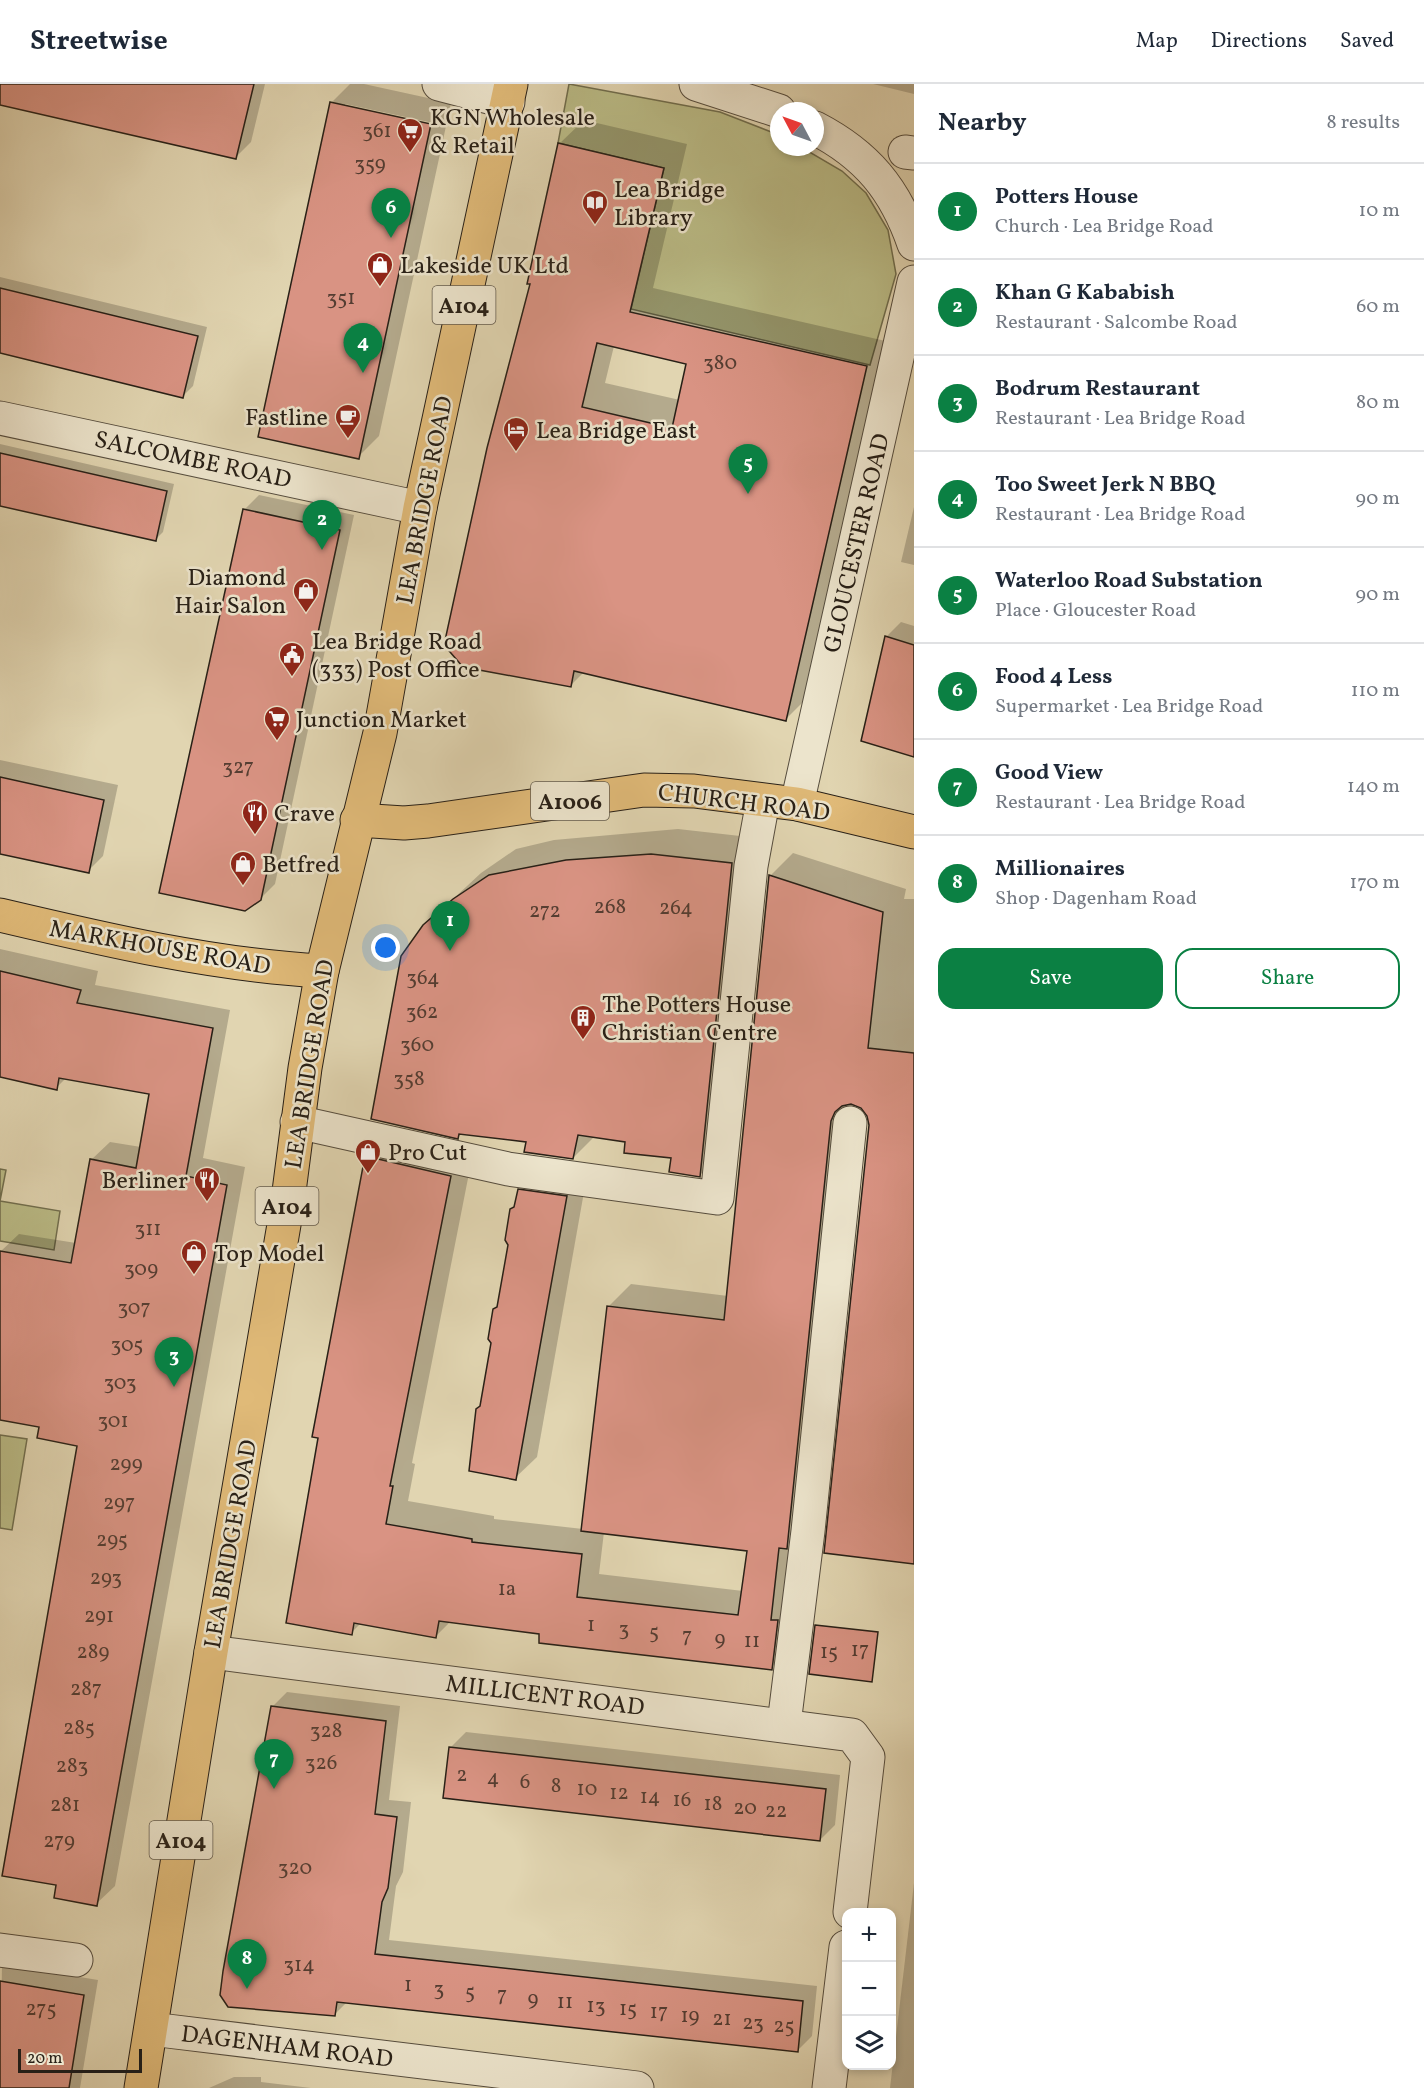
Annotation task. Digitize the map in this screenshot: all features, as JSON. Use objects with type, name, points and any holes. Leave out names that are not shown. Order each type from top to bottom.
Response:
[{"type":"main road","name":"LEA BRIDGE ROAD","points":[[141,2088],[211,1652],[287,1208],[297,1122],[322,971],[380,733],[420,508],[510,93]]},
{"type":"main road","name":"CHURCH ROAD","points":[[357,820],[404,823],[428,821],[644,790],[694,791],[797,804],[914,832]]},
{"type":"main road","name":"MARKHOUSE ROAD","points":[[0,915],[199,957],[266,968],[322,971]]},
{"type":"street","points":[[439,84],[510,93]]},
{"type":"street","points":[[697,84],[770,108]]},
{"type":"street","points":[[824,134],[865,161],[884,182],[901,210],[914,244]]},
{"type":"street","name":"GLOUCESTER ROAD","points":[[797,804],[914,282]]},
{"type":"street","name":"SALCOMBE ROAD","points":[[0,418],[420,508]]},
{"type":"street","points":[[297,1122],[508,1169],[717,1198],[751,866],[763,801]]},
{"type":"street","points":[[784,1724],[808,1531],[850,1123]]},
{"type":"street","name":"MILLICENT ROAD","points":[[211,1652],[784,1724],[852,1735],[868,1757],[850,1908]]},
{"type":"street","points":[[0,1950],[76,1960]]},
{"type":"street","points":[[829,2088],[844,1962]]},
{"type":"street","name":"DAGENHAM ROAD","points":[[151,2029],[637,2088]]},
{"type":"green space","points":[[569,84],[720,112],[770,131],[770,156],[816,156],[842,171],[866,193],[888,230],[896,274],[870,365],[631,309],[664,168],[558,143]]},
{"type":"green space","points":[[0,1169],[6,1170],[0,1201]]},
{"type":"green space","points":[[0,1201],[60,1211],[54,1250],[0,1241]]},
{"type":"green space","points":[[0,1435],[27,1439],[12,1530],[0,1528]]},
{"type":"building","points":[[0,84],[254,84],[236,159],[0,105]]},
{"type":"building","points":[[330,102],[431,124],[359,459],[258,437]]},
{"type":"building","points":[[558,143],[664,168],[630,312],[867,366],[786,721],[574,671],[571,687],[463,667],[444,645],[487,448],[530,284],[527,284]],"holes":[[[597,343],[686,364],[672,428],[582,407]]]},
{"type":"building","points":[[0,288],[198,336],[183,398],[0,353]]},
{"type":"building","points":[[0,453],[167,491],[156,541],[0,506]]},
{"type":"building","points":[[243,509],[340,530],[261,900],[245,911],[159,893]]},
{"type":"building","points":[[885,636],[914,645],[914,757],[861,741]]},
{"type":"building","points":[[0,777],[104,800],[89,873],[0,854]]},
{"type":"building","points":[[651,854],[732,863],[700,1177],[669,1172],[671,1158],[624,1153],[625,1142],[578,1135],[573,1159],[524,1152],[526,1142],[459,1134],[458,1139],[371,1119],[401,956],[423,925],[453,899],[489,875],[566,860]]},
{"type":"building","points":[[769,875],[883,912],[868,1048],[914,1053],[914,1564],[824,1553],[869,1125],[867,1116],[861,1108],[851,1104],[842,1106],[835,1112],[831,1121],[787,1549],[779,1548],[771,1620],[778,1620],[772,1670],[539,1643],[539,1634],[439,1621],[436,1638],[354,1623],[352,1635],[286,1623],[318,1438],[312,1437],[365,1156],[451,1176],[390,1486],[393,1486],[386,1524],[472,1539],[472,1542],[582,1554],[577,1597],[738,1615],[747,1551],[581,1531],[607,1306],[724,1320]]},
{"type":"building","points":[[0,971],[81,990],[77,1003],[213,1028],[186,1176],[227,1185],[97,1906],[54,1898],[56,1885],[2,1876],[77,1446],[37,1438],[39,1427],[0,1420],[0,1251],[71,1263],[90,1159],[136,1168],[149,1094],[59,1078],[57,1090],[0,1077]]},
{"type":"building","points":[[518,1189],[567,1196],[516,1480],[469,1471],[476,1409],[480,1406],[491,1343],[488,1339],[493,1309],[497,1307],[508,1245],[505,1240],[510,1209],[514,1207]]},
{"type":"building","points":[[815,1625],[878,1632],[872,1682],[809,1674]]},
{"type":"building","points":[[271,1706],[386,1721],[375,1814],[397,1817],[388,1888],[382,1902],[375,1954],[803,2001],[798,2052],[337,2002],[335,2016],[228,2007],[220,1995],[223,1971]]},
{"type":"building","points":[[449,1747],[826,1789],[820,1841],[443,1798]]},
{"type":"building","points":[[0,1981],[84,1995],[69,2088],[0,2088]]},
{"type":"place","name":"KGN Wholesale & Retail","points":[[410,154]]},
{"type":"place","name":"Lea Bridge Library","points":[[595,226]]},
{"type":"place","name":"Food 4 Less","points":[[391,238]]},
{"type":"place","name":"Lakeside UK Ltd","points":[[380,288]]},
{"type":"place","name":"Too Sweet Jerk N BBQ","points":[[363,373]]},
{"type":"place","name":"Fastline","points":[[348,440]]},
{"type":"place","name":"Lea Bridge East","points":[[516,453]]},
{"type":"place","name":"Waterloo Road Substation","points":[[748,494]]},
{"type":"place","name":"Khan G Kababish","points":[[322,550]]},
{"type":"place","name":"Diamond Hair Salon","points":[[306,614]]},
{"type":"place","name":"Lea Bridge Road (333) Post Office","points":[[292,678]]},
{"type":"place","name":"Junction Market","points":[[277,742]]},
{"type":"place","name":"Crave","points":[[255,836]]},
{"type":"place","name":"Betfred","points":[[243,887]]},
{"type":"place","name":"Potters House","points":[[450,951]]},
{"type":"place","name":"The Potters House Christian Centre","points":[[583,1041]]},
{"type":"place","name":"Pro Cut","points":[[368,1175]]},
{"type":"place","name":"Berliner","points":[[207,1203]]},
{"type":"place","name":"Top Model","points":[[194,1276]]},
{"type":"place","name":"Bodrum Restaurant","points":[[174,1387]]},
{"type":"place","name":"Good View","points":[[274,1789]]},
{"type":"place","name":"Millionaires","points":[[247,1989]]}]
